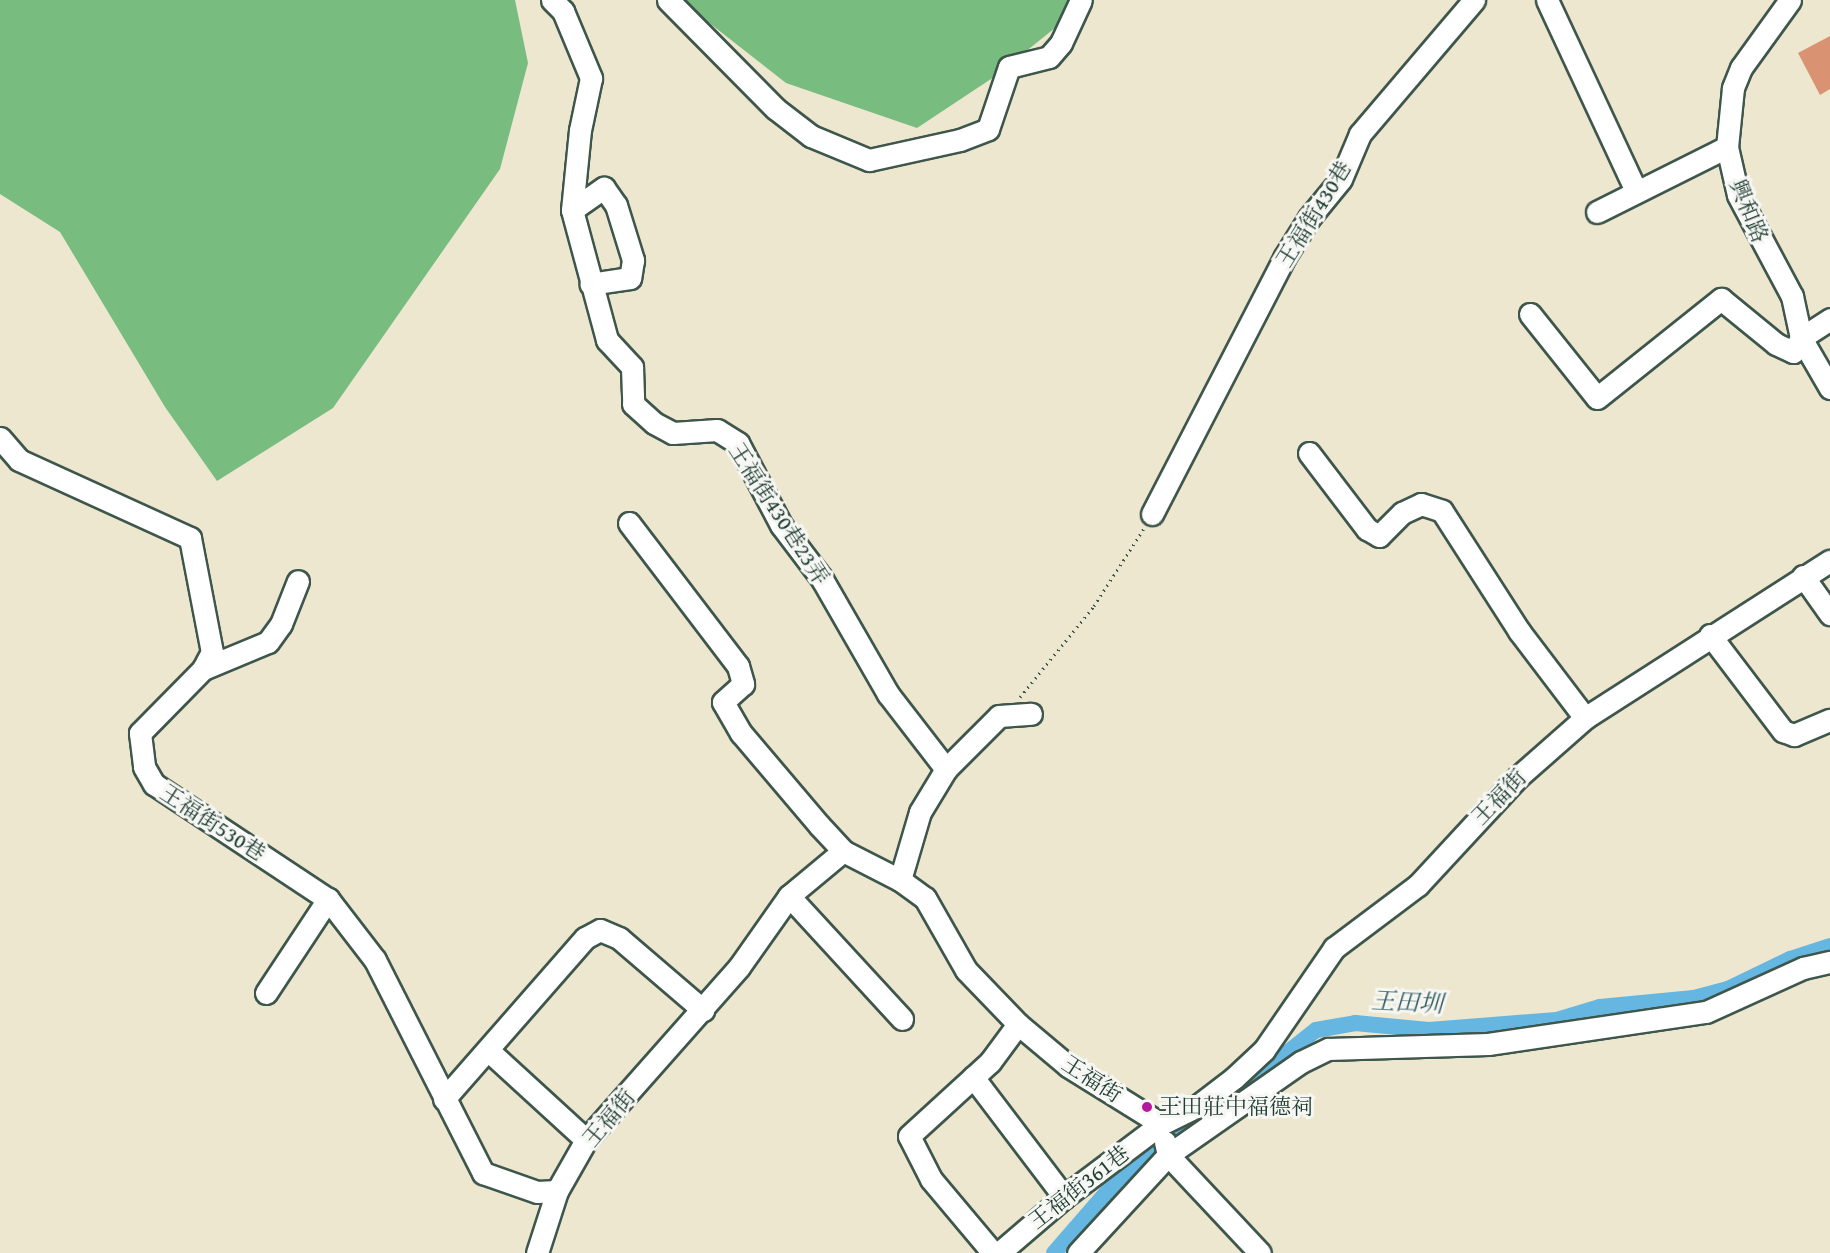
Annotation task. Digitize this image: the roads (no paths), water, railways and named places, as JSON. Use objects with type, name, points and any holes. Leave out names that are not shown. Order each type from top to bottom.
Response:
[{"type":"street","name":"王福街430巷23弄","points":[[552,0],[563,11],[591,78],[579,130],[572,210],[590,284],[607,340],[632,367],[633,404],[654,423],[673,433],[717,430],[738,443],[781,525],[822,579],[888,694],[946,769]]},
{"type":"street","points":[[668,0],[776,109],[811,135],[868,160],[960,140],[987,129],[1009,67],[1049,57],[1061,43],[1081,0]]},
{"type":"street","name":"王福街430巷","points":[[1152,514],[1284,258],[1309,218],[1341,179],[1360,134],[1474,0]]},
{"type":"street","points":[[1547,0],[1636,192]]},
{"type":"street","name":"興和路","points":[[1790,0],[1737,78],[1727,147],[1738,195],[1792,296],[1801,338],[1830,388]]},
{"type":"street","points":[[1597,212],[1727,147]]},
{"type":"street","points":[[572,210],[603,188],[616,205],[633,260],[630,278],[590,284]]},
{"type":"street","points":[[1530,314],[1598,398],[1722,299],[1776,344],[1793,352],[1801,338],[1830,319]]},
{"type":"street","name":"王福街530巷","points":[[0,438],[19,459],[190,538],[212,652],[203,669],[140,734],[144,766],[154,784],[328,898],[375,960],[483,1173],[537,1192],[556,1191]]},
{"type":"street","points":[[1309,453],[1368,529],[1379,536],[1402,513],[1421,504],[1442,511],[1519,630],[1585,718]]},
{"type":"street","points":[[629,523],[738,666],[743,684],[723,702],[741,733],[843,851]]},
{"type":"street","name":"王福街","points":[[537,1253],[556,1191],[586,1140],[703,1010],[789,896],[843,851],[900,880],[925,898],[966,970],[1018,1024],[1068,1066],[1161,1124],[1196,1107],[1264,1050],[1300,992],[1334,948],[1418,885],[1517,778],[1585,718],[1710,635],[1830,561]]},
{"type":"street","points":[[1803,576],[1830,614]]},
{"type":"street","points":[[203,669],[268,642],[281,624],[298,581]]},
{"type":"street","points":[[1710,635],[1783,731],[1794,735],[1830,720]]},
{"type":"street","points":[[900,880],[920,812],[946,769],[992,720],[1006,714],[1031,714]]},
{"type":"street","points":[[789,896],[902,1018]]},
{"type":"street","points":[[266,993],[328,898]]},
{"type":"street","points":[[444,1099],[490,1052],[585,938],[600,930],[619,938],[703,1010]]},
{"type":"street","points":[[1078,1253],[1168,1155],[1301,1062],[1328,1049],[1488,1044],[1706,1012],[1803,968],[1830,962]]},
{"type":"street","points":[[993,1253],[932,1179],[909,1136],[990,1062],[1018,1024]]},
{"type":"street","points":[[490,1052],[586,1140]]},
{"type":"street","points":[[973,1077],[1064,1197]]},
{"type":"street","points":[[1161,1124],[1168,1155],[1260,1253]]},
{"type":"street","name":"王福街361巷","points":[[999,1253],[1064,1197],[1161,1124]]},
{"type":"waterway","name":"王田圳","points":[[1054,1253],[1120,1177],[1233,1096],[1316,1030],[1355,1023],[1429,1030],[1557,1020],[1600,1007],[1694,998],[1728,989],[1790,959],[1830,946]]},
{"type":"place","name":"王田莊中福德祠","points":[[1147,1107]]}]
